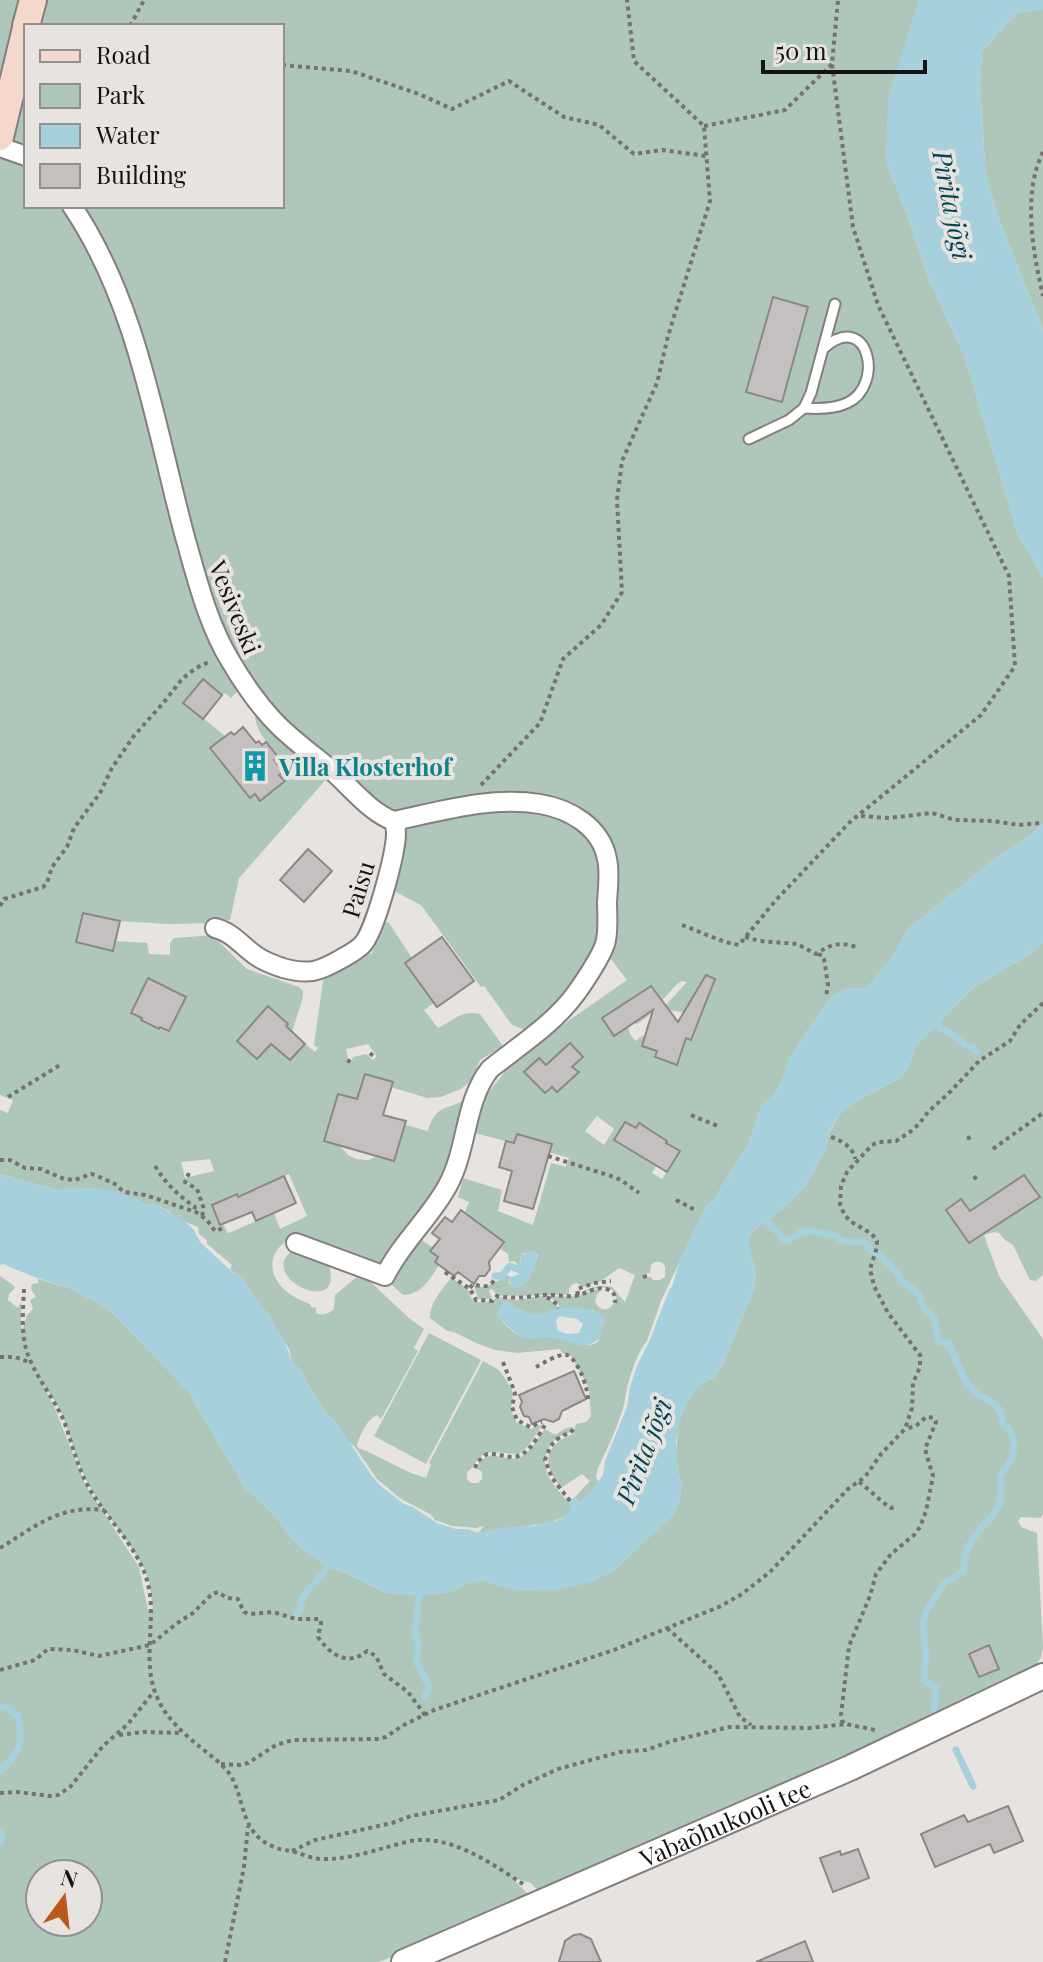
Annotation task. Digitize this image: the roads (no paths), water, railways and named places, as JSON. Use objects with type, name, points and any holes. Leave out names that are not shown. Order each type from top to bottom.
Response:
[{"type":"main road","points":[[27,24],[33,0]]},
{"type":"main road","points":[[0,137],[24,35]]},
{"type":"street","points":[[0,147],[24,155]]},
{"type":"street","name":"Vesiveski","points":[[73,208],[95,246],[121,306],[151,396],[195,572],[226,655],[257,701],[278,725],[378,814],[394,821]]},
{"type":"street","points":[[296,1243],[385,1276],[449,1183],[474,1097],[484,1077],[563,1010],[578,991],[606,942],[607,859],[603,846],[577,816],[541,804],[493,803],[394,821]]},
{"type":"street","name":"Paisu","points":[[215,928],[230,933],[256,956],[296,971],[316,972],[346,956],[363,944],[368,936],[390,865],[396,834],[394,821]]},
{"type":"street","name":"Vabaõhukooli tee","points":[[404,1962],[850,1768],[1043,1676]]},
{"type":"lane","points":[[749,439],[789,420],[804,408],[811,393],[835,304]]},
{"type":"lane","points":[[804,408],[822,409],[849,403],[863,388],[869,370],[868,355],[861,342],[846,336],[834,339],[823,348]]},
{"type":"water","name":"Pirita jõgi","points":[[919,0],[1043,0],[1043,10],[1018,13],[982,52],[980,84],[986,178],[1043,330],[1043,577],[1018,535],[964,355],[930,282],[886,162],[888,97]]},
{"type":"water","name":"Pirita jõgi","points":[[1043,824],[1043,943],[974,987],[916,1046],[902,1077],[858,1100],[840,1114],[807,1184],[750,1235],[748,1242],[756,1274],[754,1289],[724,1362],[714,1377],[697,1387],[682,1412],[676,1440],[682,1485],[679,1503],[673,1515],[612,1572],[593,1582],[557,1590],[524,1591],[482,1580],[468,1583],[452,1592],[401,1595],[384,1592],[328,1567],[305,1551],[286,1532],[275,1515],[245,1488],[187,1390],[108,1308],[69,1288],[0,1265],[0,1174],[53,1189],[110,1190],[144,1204],[158,1205],[187,1223],[200,1242],[243,1278],[283,1338],[292,1361],[318,1402],[382,1487],[437,1523],[456,1529],[478,1533],[556,1521],[571,1509],[569,1501],[575,1497],[578,1504],[603,1475],[605,1461],[627,1407],[637,1366],[672,1287],[680,1260],[705,1208],[714,1199],[749,1142],[761,1106],[774,1095],[790,1056],[830,998],[847,988],[864,989],[891,959],[908,929]]},
{"type":"water","points":[[533,1251],[537,1254],[536,1263],[527,1281],[520,1288],[513,1287],[508,1280],[519,1274],[521,1255]]},
{"type":"water","points":[[504,1302],[533,1314],[572,1307],[594,1311],[605,1318],[601,1338],[582,1346],[553,1337],[526,1339],[519,1336],[497,1316]],"holes":[[[559,1316],[577,1319],[583,1324],[579,1333],[558,1331],[556,1321]]]},
{"type":"waterway","points":[[937,1023],[941,1029],[977,1052]]},
{"type":"waterway","points":[[765,1221],[780,1234],[783,1241],[814,1231],[833,1235],[843,1241],[865,1243],[876,1252],[919,1295],[923,1307],[934,1317],[938,1341],[949,1344],[970,1386],[997,1406],[1002,1423],[1012,1435],[1014,1449],[1000,1476],[998,1508],[969,1545],[963,1571],[945,1582],[923,1621],[924,1679],[936,1689],[934,1710]]},
{"type":"waterway","points":[[495,1276],[502,1276],[510,1266],[520,1270]]},
{"type":"waterway","points":[[296,1615],[303,1597],[328,1567]]},
{"type":"waterway","points":[[419,1595],[416,1661],[429,1687],[425,1697]]},
{"type":"waterway","points":[[0,1707],[8,1708],[18,1716],[21,1734],[16,1753],[0,1771]]},
{"type":"waterway","points":[[956,1750],[973,1786]]},
{"type":"waterway","points":[[0,1832],[0,1843]]},
{"type":"place","name":"Villa Klosterhof","points":[[255,766]]}]
